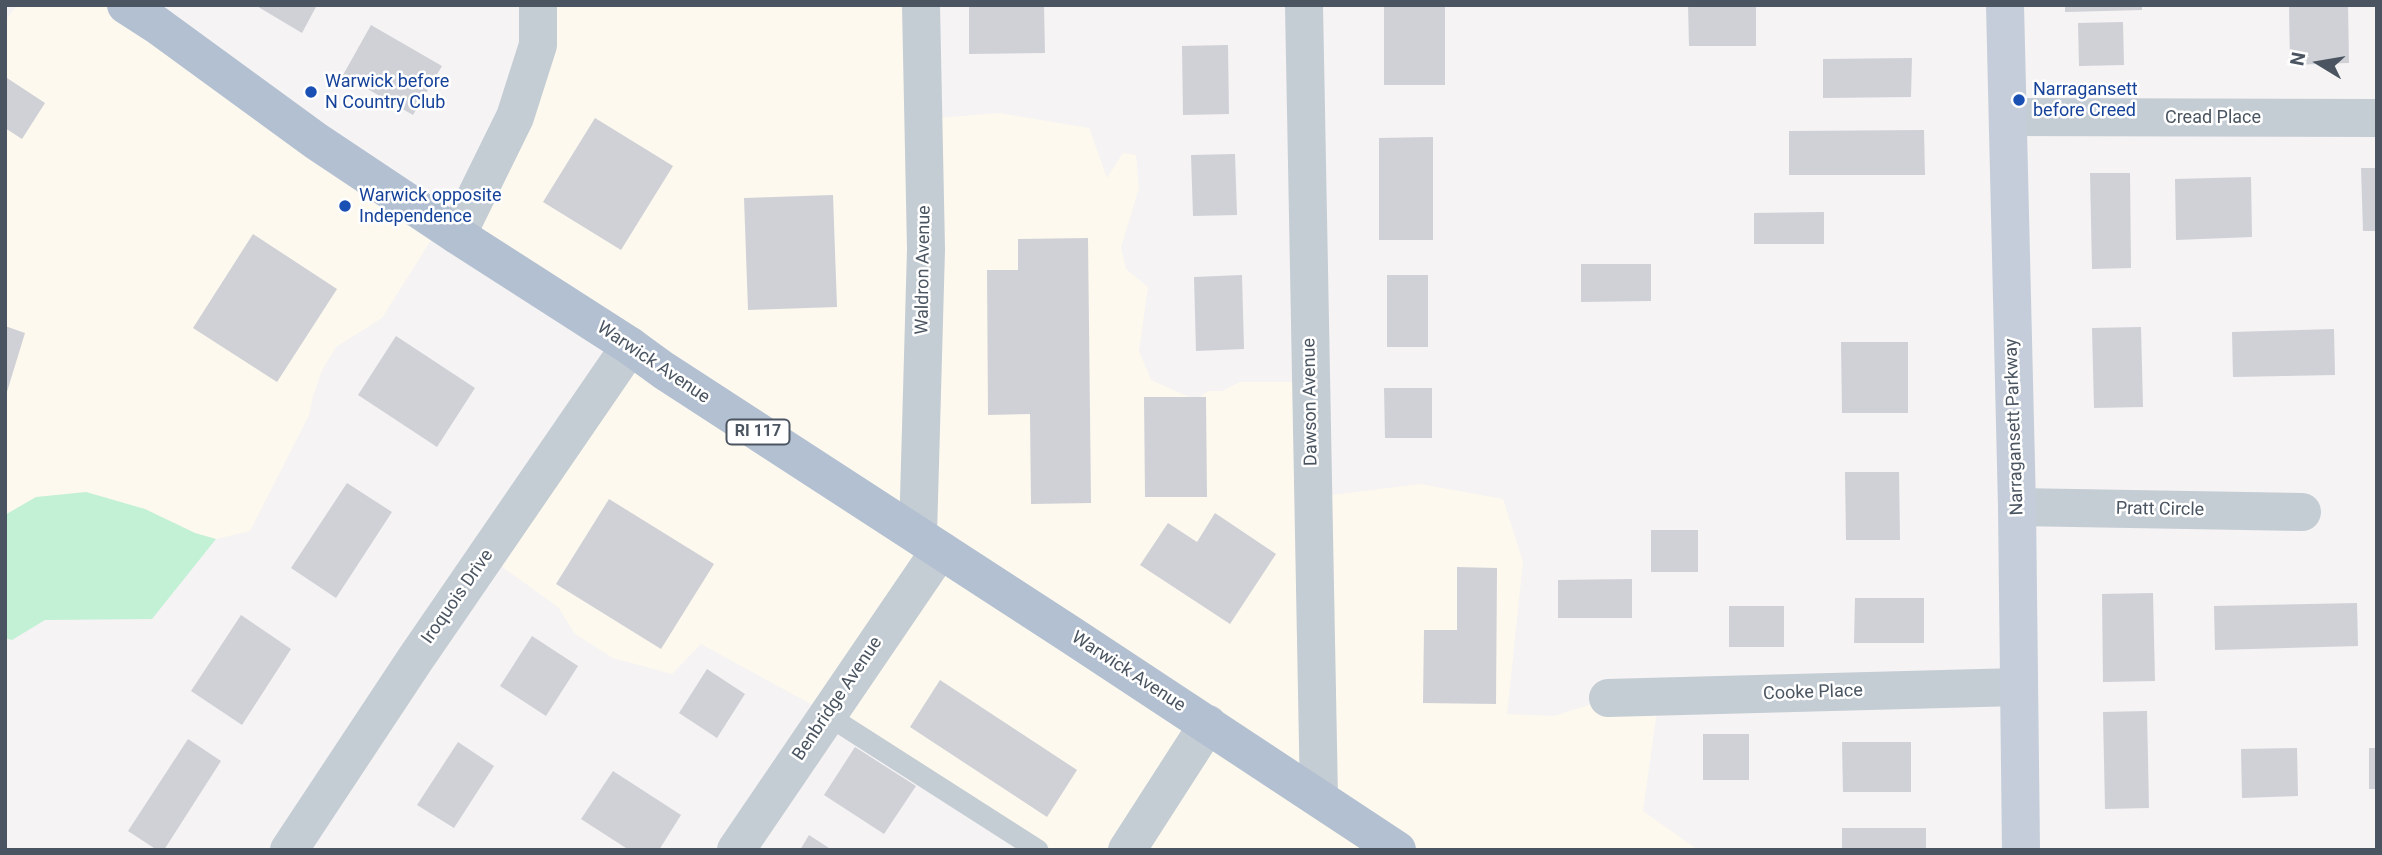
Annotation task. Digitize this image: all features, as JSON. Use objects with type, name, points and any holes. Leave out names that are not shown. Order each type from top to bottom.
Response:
[{"type":"main road","name":"Warwick Avenue","points":[[126,5],[158,25],[316,141],[457,235],[631,346],[673,377],[1208,724],[1397,850]]},
{"type":"street","points":[[457,235],[515,117],[538,45],[538,5]]},
{"type":"street","name":"Waldron Avenue","points":[[921,5],[929,542]]},
{"type":"street","name":"Dawson Avenue","points":[[1304,5],[1319,798]]},
{"type":"street","name":"Narragansett Parkway","points":[[2005,5],[2017,507],[2021,850]]},
{"type":"street","name":"Cread Place","points":[[2008,117],[2377,118]]},
{"type":"street","name":"Iroquois Drive","points":[[289,850],[414,661],[631,346]]},
{"type":"street","name":"Pratt Circle","points":[[2017,507],[2302,512]]},
{"type":"street","name":"Benbridge Avenue","points":[[736,850],[827,715],[929,542]]},
{"type":"street","name":"Cooke Place","points":[[1608,698],[2018,687]]},
{"type":"street","points":[[1127,850],[1208,724]]},
{"type":"lane","points":[[827,715],[1038,850]]},
{"type":"shaded area","points":[[17,5],[146,5],[436,232],[382,318],[336,347],[322,370],[309,415],[250,531],[216,539],[195,533],[145,509],[36,497],[5,515],[5,22]]},
{"type":"shaded area","points":[[536,5],[917,5],[926,119],[999,113],[1089,128],[1107,178],[1123,153],[1136,155],[1139,188],[1121,247],[1126,269],[1148,287],[1139,351],[1151,380],[1196,400],[1208,391],[1222,391],[1240,382],[1304,382],[1316,497],[1420,484],[1503,499],[1523,562],[1507,714],[1554,716],[1661,682],[1643,811],[1698,850],[1049,850],[1031,836],[829,714],[701,644],[672,674],[613,658],[575,634],[558,607],[484,554],[621,350],[457,225]]},
{"type":"green space","points":[[86,492],[145,509],[195,533],[216,539],[152,619],[45,620],[12,640],[5,638],[5,515],[36,497]]},
{"type":"building","points":[[255,5],[317,5],[302,33]]},
{"type":"building","points":[[969,5],[1044,5],[1045,53],[969,54]]},
{"type":"building","points":[[1384,5],[1445,5],[1445,85],[1384,85]]},
{"type":"building","points":[[1688,5],[1756,5],[1756,46],[1689,46]]},
{"type":"building","points":[[2065,5],[2142,5],[2142,10],[2065,12]]},
{"type":"building","points":[[2289,5],[2348,5],[2349,63],[2290,65]]},
{"type":"building","points":[[2123,22],[2124,65],[2079,66],[2078,23]]},
{"type":"building","points":[[371,25],[442,66],[413,115],[343,75]]},
{"type":"building","points":[[1228,45],[1229,114],[1183,115],[1182,46]]},
{"type":"building","points":[[1912,58],[1911,97],[1823,98],[1823,59]]},
{"type":"building","points":[[7,78],[45,103],[22,139],[5,128]]},
{"type":"building","points":[[595,118],[673,166],[621,250],[543,202]]},
{"type":"building","points":[[1924,130],[1925,175],[1789,175],[1789,131]]},
{"type":"building","points":[[1433,137],[1433,240],[1379,240],[1379,138]]},
{"type":"building","points":[[1235,154],[1237,215],[1193,216],[1191,155]]},
{"type":"building","points":[[2361,168],[2377,168],[2377,231],[2363,231]]},
{"type":"building","points":[[2090,173],[2130,173],[2131,268],[2092,269]]},
{"type":"building","points":[[2251,177],[2252,237],[2176,240],[2175,179]]},
{"type":"building","points":[[833,195],[837,307],[748,310],[744,198]]},
{"type":"building","points":[[1824,212],[1824,244],[1754,244],[1754,213]]},
{"type":"building","points":[[253,234],[337,289],[277,382],[193,328]]},
{"type":"building","points":[[1088,238],[1091,503],[1031,504],[1030,414],[988,415],[987,270],[1018,270],[1018,239]]},
{"type":"building","points":[[1581,264],[1651,264],[1651,301],[1581,302]]},
{"type":"building","points":[[1242,275],[1244,349],[1196,351],[1194,277]]},
{"type":"building","points":[[1387,275],[1428,275],[1428,347],[1387,347]]},
{"type":"building","points":[[5,326],[25,333],[6,395],[5,395]]},
{"type":"building","points":[[2141,327],[2143,407],[2094,408],[2092,328]]},
{"type":"building","points":[[2334,329],[2335,375],[2233,377],[2232,332]]},
{"type":"building","points":[[396,336],[475,388],[437,447],[358,395]]},
{"type":"building","points":[[1841,342],[1908,342],[1908,413],[1842,413]]},
{"type":"building","points":[[1384,388],[1432,388],[1432,438],[1385,438]]},
{"type":"building","points":[[1144,397],[1206,397],[1207,497],[1145,497]]},
{"type":"building","points":[[1845,472],[1899,472],[1900,540],[1846,540]]},
{"type":"building","points":[[347,483],[392,512],[336,598],[291,568]]},
{"type":"building","points":[[609,499],[714,564],[661,649],[556,584]]},
{"type":"building","points":[[1215,513],[1276,554],[1230,624],[1140,565],[1168,523],[1197,542]]},
{"type":"building","points":[[1651,530],[1698,530],[1698,572],[1651,572]]},
{"type":"building","points":[[1457,567],[1497,568],[1496,704],[1423,703],[1424,630],[1457,630]]},
{"type":"building","points":[[1632,579],[1632,618],[1558,618],[1558,580]]},
{"type":"building","points":[[2153,593],[2155,681],[2103,682],[2102,594]]},
{"type":"building","points":[[1855,598],[1924,598],[1924,643],[1854,643]]},
{"type":"building","points":[[2357,603],[2358,646],[2215,650],[2214,606]]},
{"type":"building","points":[[1729,606],[1784,606],[1784,647],[1729,647]]},
{"type":"building","points":[[241,615],[291,649],[242,725],[191,691]]},
{"type":"building","points":[[532,636],[578,666],[546,716],[500,686]]},
{"type":"building","points":[[707,669],[745,694],[717,738],[679,713]]},
{"type":"building","points":[[940,680],[1077,770],[1047,817],[910,727]]},
{"type":"building","points":[[2147,711],[2149,808],[2105,809],[2103,712]]},
{"type":"building","points":[[1703,734],[1749,734],[1749,780],[1703,780]]},
{"type":"building","points":[[188,739],[221,761],[164,850],[157,850],[128,831]]},
{"type":"building","points":[[458,742],[494,766],[454,828],[417,805]]},
{"type":"building","points":[[1842,742],[1911,742],[1911,792],[1843,792]]},
{"type":"building","points":[[855,747],[916,786],[884,834],[824,795]]},
{"type":"building","points":[[2297,748],[2298,796],[2242,798],[2241,749]]},
{"type":"building","points":[[2369,748],[2377,748],[2377,789],[2369,789]]},
{"type":"building","points":[[613,771],[681,815],[659,850],[629,850],[581,819]]},
{"type":"building","points":[[1842,828],[1926,828],[1926,850],[1842,850]]},
{"type":"building","points":[[809,835],[832,850],[800,850]]},
{"type":"place","name":"Warwick before N Country Club","points":[[311,92]]},
{"type":"place","name":"Narragansett before Creed","points":[[2019,100]]},
{"type":"place","name":"Warwick opposite Independence","points":[[345,206]]}]
